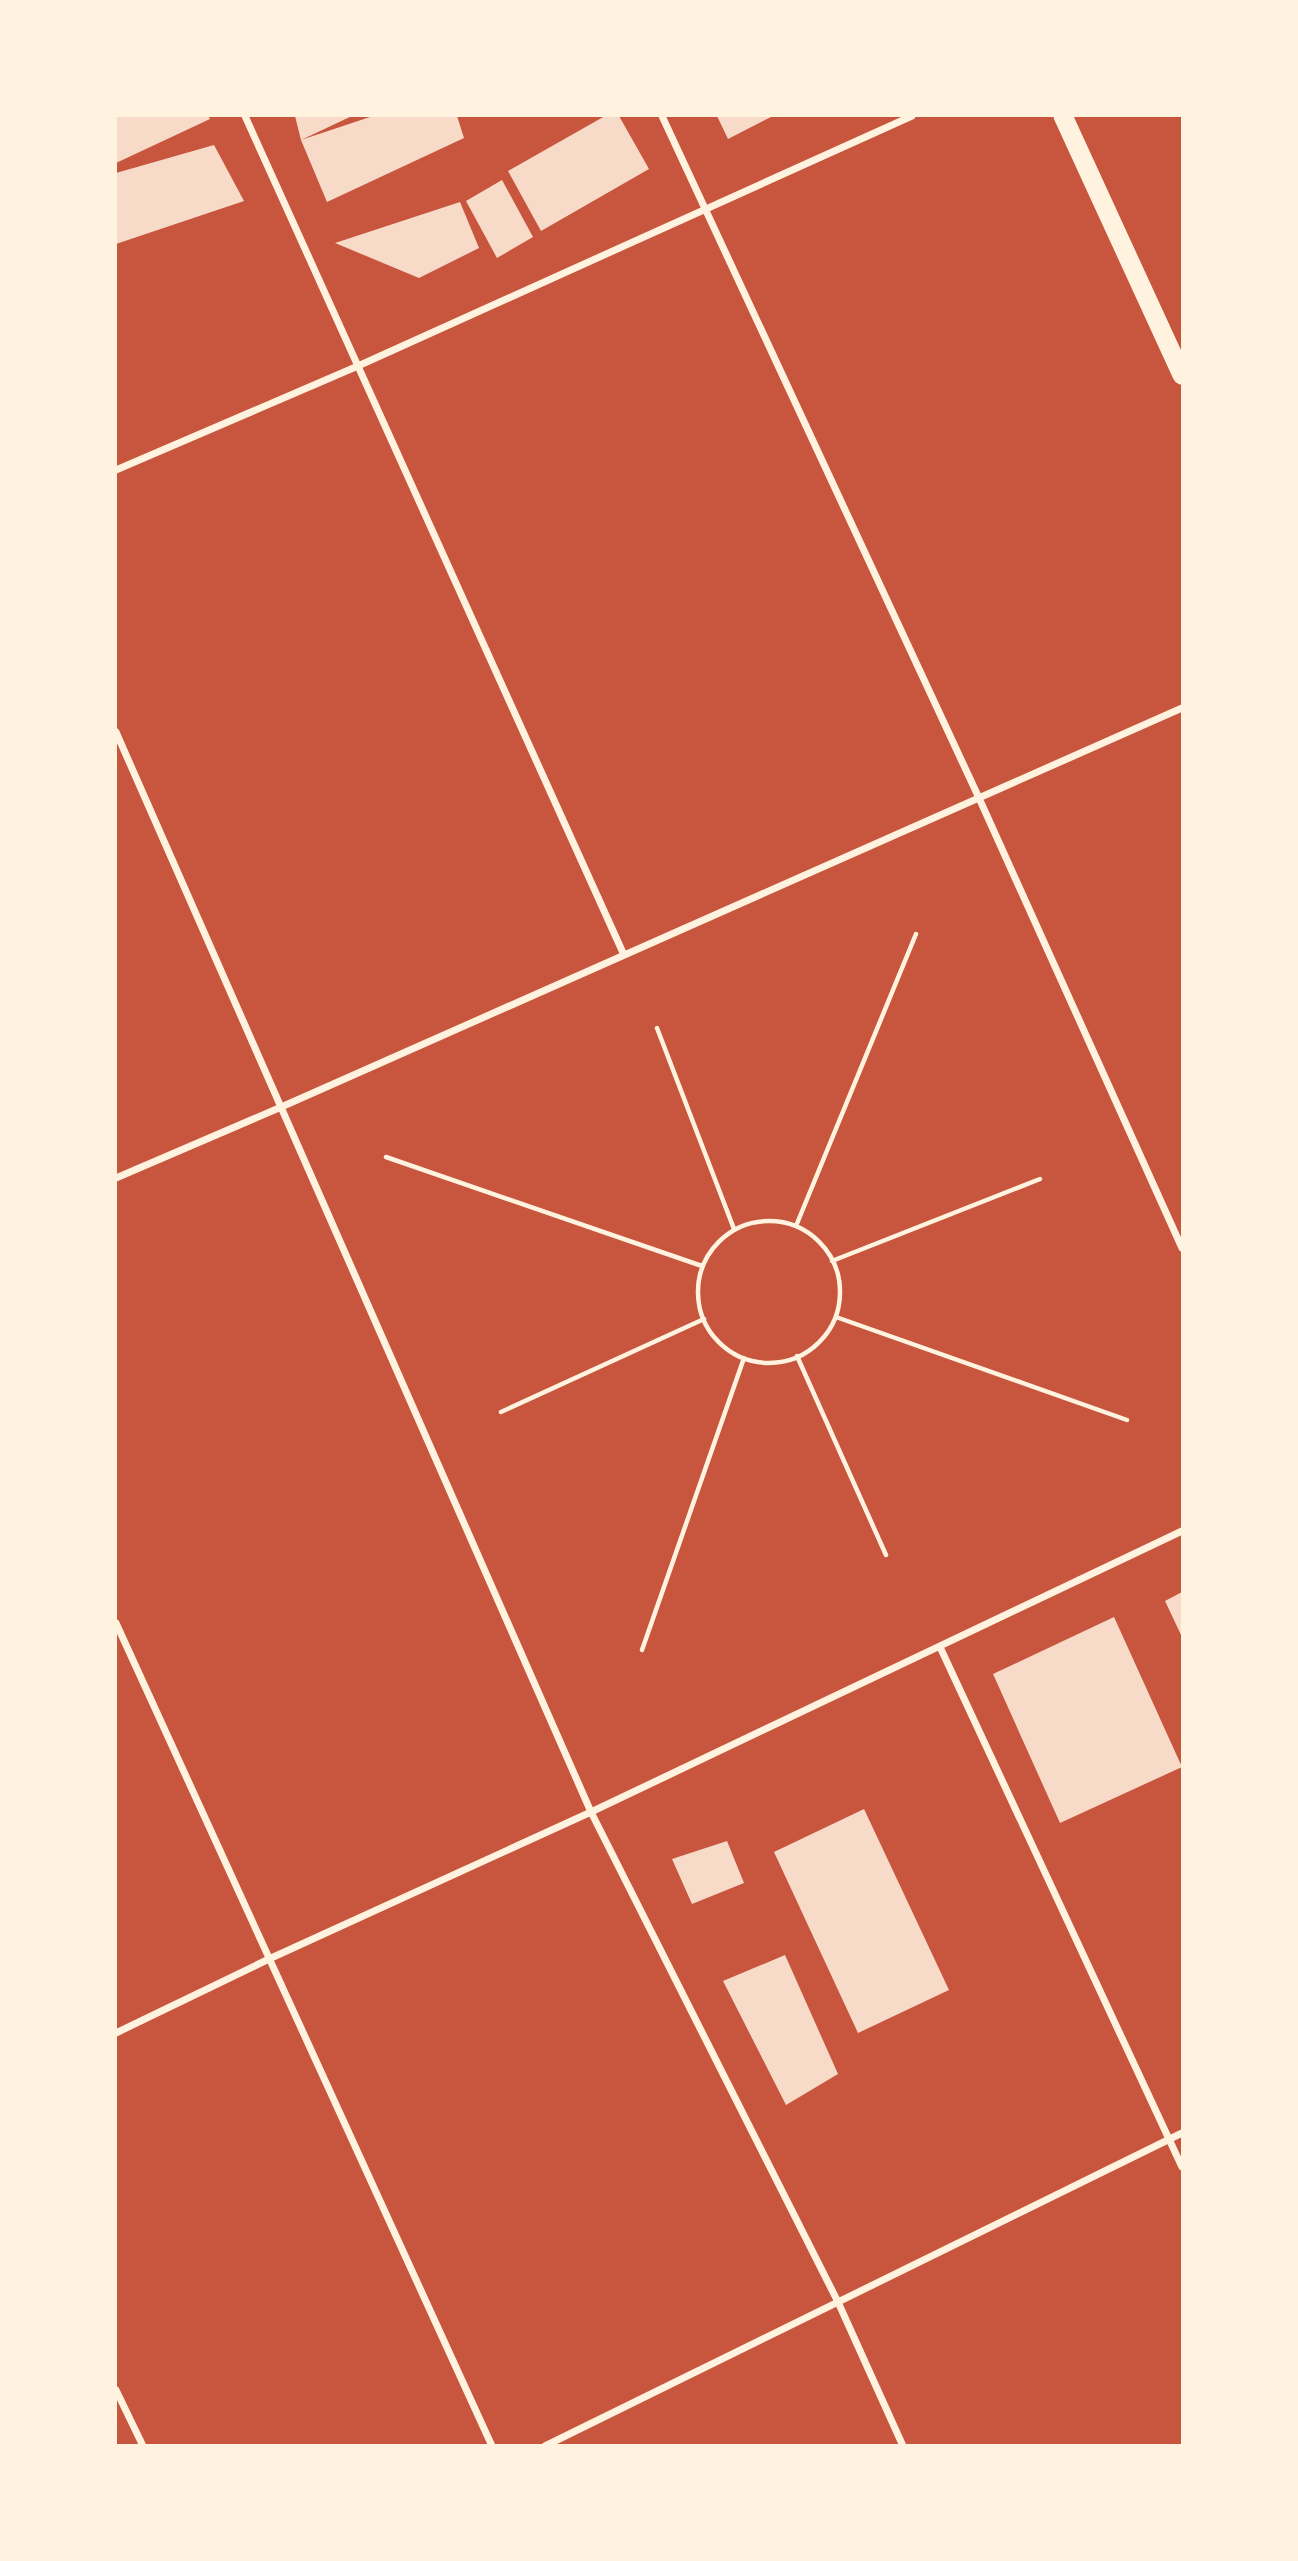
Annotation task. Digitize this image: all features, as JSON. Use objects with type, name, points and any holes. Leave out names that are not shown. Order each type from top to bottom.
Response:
[{"type":"highway","points":[[1063,116],[1182,375]]},
{"type":"street","points":[[245,116],[624,955]]},
{"type":"street","points":[[662,116],[979,798],[1182,1248]]},
{"type":"street","points":[[116,470],[358,366],[912,116]]},
{"type":"street","points":[[116,1178],[1182,708]]},
{"type":"street","points":[[116,732],[279,1108],[591,1812],[838,2302],[903,2445]]},
{"type":"street","points":[[116,2034],[269,1959],[591,1812],[1182,1531]]},
{"type":"street","points":[[116,1623],[492,2445]]},
{"type":"street","points":[[940,1647],[1182,2167]]},
{"type":"street","points":[[545,2445],[1182,2133]]},
{"type":"street","points":[[116,2390],[143,2445]]},
{"type":"path","points":[[796,1226],[916,934]]},
{"type":"path","points":[[657,1028],[734,1229]]},
{"type":"path","points":[[386,1157],[703,1266]]},
{"type":"path","points":[[832,1261],[1040,1179]]},
{"type":"path","points":[[758,1221],[783,1222],[806,1230],[825,1246],[837,1268],[840,1292],[836,1317],[825,1336],[808,1351],[788,1361],[766,1363],[744,1358],[724,1347],[709,1331],[698,1288],[703,1266],[716,1245],[734,1229],[758,1221]]},
{"type":"path","points":[[836,1317],[1127,1420]]},
{"type":"path","points":[[501,1412],[704,1319]]},
{"type":"path","points":[[797,1356],[886,1555]]},
{"type":"path","points":[[642,1650],[744,1358]]},
{"type":"building","points":[[116,116],[208,116],[210,119],[116,163]]},
{"type":"building","points":[[295,116],[352,116],[301,140]]},
{"type":"building","points":[[373,116],[457,116],[464,138],[327,202],[301,140]]},
{"type":"building","points":[[605,116],[619,116],[649,169],[541,231],[508,171]]},
{"type":"building","points":[[717,116],[773,116],[728,139]]},
{"type":"building","points":[[214,145],[244,201],[116,244],[116,173]]},
{"type":"building","points":[[502,180],[533,237],[497,258],[466,201]]},
{"type":"building","points":[[460,202],[479,248],[419,278],[335,243]]},
{"type":"building","points":[[1182,1592],[1182,1637],[1165,1601]]},
{"type":"building","points":[[1114,1617],[1182,1767],[1060,1823],[993,1674]]},
{"type":"building","points":[[864,1809],[949,1990],[858,2033],[774,1852]]},
{"type":"building","points":[[727,1841],[744,1883],[692,1904],[672,1859]]},
{"type":"building","points":[[785,1955],[838,2074],[786,2105],[723,1981]]}]
